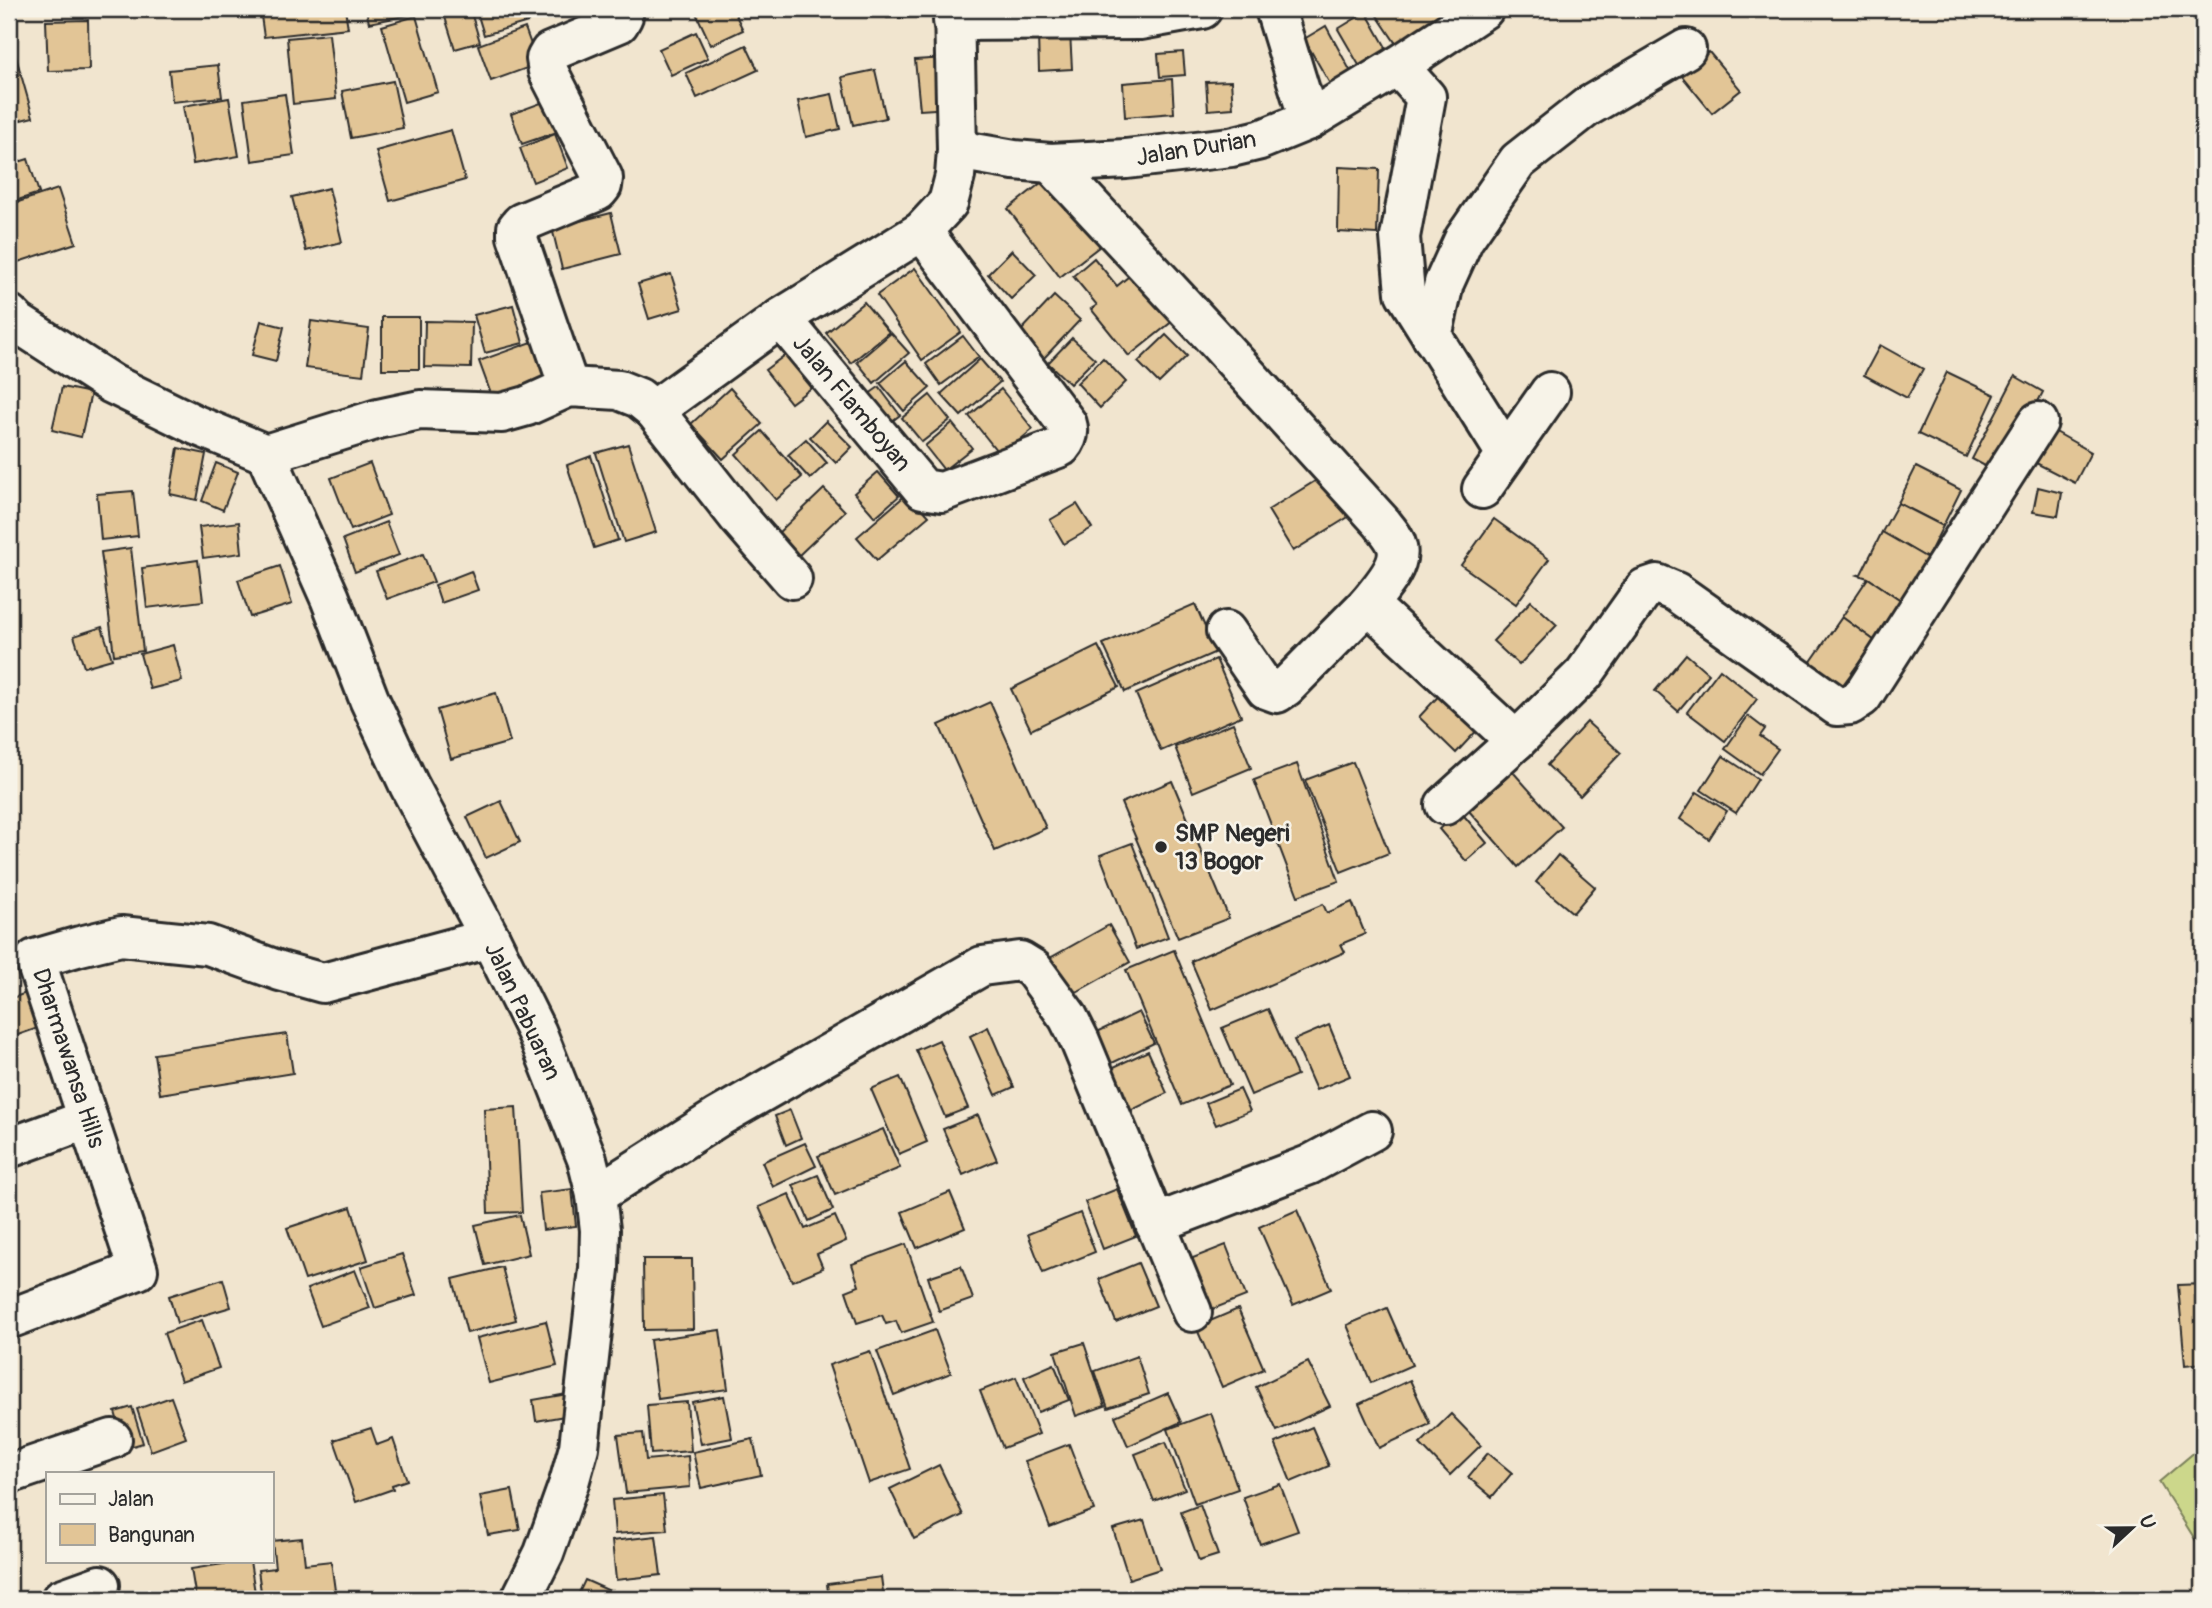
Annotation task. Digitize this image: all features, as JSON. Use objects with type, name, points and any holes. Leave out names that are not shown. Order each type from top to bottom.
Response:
[{"type":"street","points":[[569,387],[516,236],[517,228],[521,223],[598,191],[603,186],[603,177],[548,71],[546,59],[550,52],[619,23],[623,16],[622,9]]},
{"type":"street","points":[[9,314],[18,323],[112,384],[196,425],[266,454],[378,419],[420,410],[502,413],[527,406],[569,387],[637,399],[781,318],[922,231],[953,176],[954,15],[1139,15],[1202,9]]},
{"type":"street","points":[[1275,9],[1309,120]]},
{"type":"street","name":"Jalan Durian","points":[[953,176],[1014,160],[1051,163],[1126,159],[1231,147],[1260,140],[1309,120],[1398,66],[1483,9]]},
{"type":"street","points":[[1433,337],[1444,283],[1464,239],[1518,161],[1587,107],[1686,49]]},
{"type":"street","points":[[1398,66],[1426,97],[1400,237],[1405,293],[1506,454]]},
{"type":"street","points":[[1051,163],[1394,538],[1398,550],[1396,564],[1368,604],[1277,693],[1266,689],[1226,631]]},
{"type":"street","name":"Jalan Flamboyan","points":[[781,318],[923,489],[942,492],[1061,447],[1069,430],[1067,424],[922,231]]},
{"type":"street","points":[[1482,489],[1550,392]]},
{"type":"street","points":[[637,399],[792,579]]},
{"type":"street","points":[[1445,805],[1516,741],[1584,674],[1645,588],[1657,584],[1676,592],[1837,706],[1850,705],[1863,697],[2038,422]]},
{"type":"street","name":"Jalan Pabuaran","points":[[266,454],[295,516],[369,699],[403,773],[537,1033],[587,1159],[596,1195],[600,1230],[599,1269],[579,1447],[544,1553],[521,1599]]},
{"type":"street","points":[[1368,604],[1516,741]]},
{"type":"street","name":"Dharmawansa Hills","points":[[9,1319],[138,1270],[88,1119],[22,964],[121,936],[208,945],[280,971],[323,982],[490,938]]},
{"type":"street","points":[[596,1195],[717,1118],[982,966],[1020,961],[1033,969],[1068,1017],[1080,1041],[1192,1312]]},
{"type":"street","points":[[9,1148],[88,1119]]},
{"type":"street","points":[[1155,1224],[1309,1165],[1372,1131]]},
{"type":"street","points":[[9,1474],[112,1439]]},
{"type":"street","points":[[61,1599],[100,1586]]},
{"type":"green space","points":[[2203,1445],[2203,1552],[2159,1482]]},
{"type":"building","points":[[260,9],[345,9],[348,28],[264,37]]},
{"type":"building","points":[[366,9],[407,9],[409,15],[369,23]]},
{"type":"building","points":[[470,9],[480,42],[455,49],[444,14]]},
{"type":"building","points":[[476,9],[524,9],[528,22],[484,35]]},
{"type":"building","points":[[694,9],[733,9],[743,30],[711,45]]},
{"type":"building","points":[[887,9],[921,9],[921,17],[887,18]]},
{"type":"building","points":[[1383,9],[1476,9],[1405,57],[1376,14]]},
{"type":"building","points":[[1366,12],[1388,51],[1360,67],[1338,29]]},
{"type":"building","points":[[416,16],[438,92],[404,102],[382,26]]},
{"type":"building","points":[[88,20],[89,70],[48,71],[46,21]]},
{"type":"building","points":[[1326,26],[1351,72],[1330,84],[1304,39]]},
{"type":"building","points":[[525,28],[538,64],[491,81],[478,45]]},
{"type":"building","points":[[696,32],[708,58],[671,75],[659,49]]},
{"type":"building","points":[[1070,32],[1072,69],[1039,71],[1038,34]]},
{"type":"building","points":[[329,34],[336,99],[293,104],[287,38]]},
{"type":"building","points":[[746,45],[758,70],[697,98],[686,73]]},
{"type":"building","points":[[1183,52],[1185,75],[1160,77],[1158,54]]},
{"type":"building","points":[[1709,52],[1741,90],[1712,113],[1681,75]]},
{"type":"building","points":[[16,57],[33,117],[9,123],[9,59]]},
{"type":"building","points":[[946,58],[950,108],[920,110],[915,60]]},
{"type":"building","points":[[218,65],[222,97],[172,102],[169,70]]},
{"type":"building","points":[[875,70],[886,118],[853,125],[842,77]]},
{"type":"building","points":[[1172,79],[1174,113],[1125,117],[1123,83]]},
{"type":"building","points":[[393,81],[403,128],[351,138],[342,91]]},
{"type":"building","points":[[1231,81],[1233,108],[1208,110],[1206,82]]},
{"type":"building","points":[[285,94],[294,155],[252,161],[244,100]]},
{"type":"building","points":[[832,94],[840,129],[806,137],[798,101]]},
{"type":"building","points":[[229,98],[239,156],[193,164],[183,106]]},
{"type":"building","points":[[549,100],[560,131],[522,144],[511,114]]},
{"type":"building","points":[[451,130],[465,180],[390,201],[376,151]]},
{"type":"building","points":[[555,134],[568,168],[533,182],[520,148]]},
{"type":"building","points":[[28,159],[39,193],[9,203],[9,165]]},
{"type":"building","points":[[1339,167],[1379,169],[1377,234],[1338,232]]},
{"type":"building","points":[[1051,175],[1104,243],[1060,277],[1008,209]]},
{"type":"building","points":[[329,188],[342,242],[306,251],[292,197]]},
{"type":"building","points":[[58,189],[76,243],[12,264],[9,256],[9,205]]},
{"type":"building","points":[[611,213],[621,254],[562,269],[552,228]]},
{"type":"building","points":[[1012,250],[1036,275],[1011,299],[988,274]]},
{"type":"building","points":[[1094,258],[1117,286],[1134,272],[1174,320],[1129,356],[1091,309],[1097,305],[1073,276]]},
{"type":"building","points":[[915,268],[961,332],[922,360],[877,295]]},
{"type":"building","points":[[671,274],[682,309],[649,319],[638,284]]},
{"type":"building","points":[[1054,296],[1080,320],[1043,359],[1018,334]]},
{"type":"building","points":[[864,302],[889,332],[851,363],[826,333]]},
{"type":"building","points":[[513,305],[523,343],[485,353],[474,315]]},
{"type":"building","points":[[382,317],[419,317],[419,369],[382,369]]},
{"type":"building","points":[[261,321],[284,327],[276,361],[252,355]]},
{"type":"building","points":[[311,321],[369,329],[363,375],[305,368]]},
{"type":"building","points":[[425,321],[472,322],[471,368],[424,367]]},
{"type":"building","points":[[891,333],[909,353],[874,383],[857,362]]},
{"type":"building","points":[[1166,335],[1187,356],[1159,383],[1138,362]]},
{"type":"building","points":[[963,336],[979,357],[941,385],[926,364]]},
{"type":"building","points":[[1072,338],[1095,359],[1070,384],[1048,363]]},
{"type":"building","points":[[532,342],[548,386],[495,405],[479,361]]},
{"type":"building","points":[[1880,345],[1923,369],[1907,398],[1864,375]]},
{"type":"building","points":[[788,353],[814,386],[791,403],[765,370]]},
{"type":"building","points":[[1103,358],[1126,382],[1100,408],[1077,383]]},
{"type":"building","points":[[980,359],[1000,382],[961,416],[941,394]]},
{"type":"building","points":[[906,361],[930,388],[904,411],[880,383]]},
{"type":"building","points":[[1947,372],[1995,395],[1966,457],[1918,434]]},
{"type":"building","points":[[2015,376],[2043,392],[2000,474],[1972,459]]},
{"type":"building","points":[[62,387],[91,393],[81,437],[52,430]]},
{"type":"building","points":[[879,387],[900,415],[880,430],[859,401]]},
{"type":"building","points":[[730,388],[762,424],[723,459],[691,424]]},
{"type":"building","points":[[1001,389],[1033,429],[1001,456],[969,416]]},
{"type":"building","points":[[930,395],[950,420],[922,442],[902,418]]},
{"type":"building","points":[[826,421],[852,447],[836,463],[810,437]]},
{"type":"building","points":[[952,423],[972,448],[944,470],[925,446]]},
{"type":"building","points":[[762,431],[802,477],[776,500],[736,454]]},
{"type":"building","points":[[2054,431],[2091,452],[2075,483],[2036,463]]},
{"type":"building","points":[[806,439],[827,463],[810,479],[788,455]]},
{"type":"building","points":[[628,444],[656,532],[624,542],[596,453]]},
{"type":"building","points":[[178,448],[206,454],[197,500],[170,494]]},
{"type":"building","points":[[591,456],[618,540],[594,548],[567,465]]},
{"type":"building","points":[[216,463],[238,472],[223,510],[202,501]]},
{"type":"building","points":[[370,463],[389,515],[351,530],[331,478]]},
{"type":"building","points":[[1916,467],[1961,490],[1943,526],[1898,503]]},
{"type":"building","points":[[878,472],[899,496],[875,517],[854,493]]},
{"type":"building","points":[[1325,475],[1350,516],[1293,551],[1268,510]]},
{"type":"building","points":[[2038,487],[2062,493],[2058,516],[2033,512]]},
{"type":"building","points":[[824,489],[845,511],[797,557],[776,535]]},
{"type":"building","points":[[133,491],[138,536],[101,540],[97,494]]},
{"type":"building","points":[[908,493],[929,516],[877,560],[857,537]]},
{"type":"building","points":[[1898,503],[1943,526],[1927,558],[1882,532]]},
{"type":"building","points":[[1077,504],[1092,528],[1064,544],[1050,520]]},
{"type":"building","points":[[1494,519],[1549,559],[1516,604],[1461,565]]},
{"type":"building","points":[[239,522],[242,553],[203,558],[199,527]]},
{"type":"building","points":[[386,522],[399,555],[355,572],[343,539]]},
{"type":"building","points":[[1882,532],[1927,558],[1902,601],[1868,578],[1858,575],[1861,574]]},
{"type":"building","points":[[131,548],[143,651],[114,655],[101,552]]},
{"type":"building","points":[[423,554],[434,582],[387,599],[376,571]]},
{"type":"building","points":[[198,560],[203,601],[147,608],[142,568]]},
{"type":"building","points":[[280,566],[292,604],[250,617],[238,580]]},
{"type":"building","points":[[471,571],[478,590],[441,603],[435,585]]},
{"type":"building","points":[[1868,578],[1902,601],[1875,641],[1842,617]]},
{"type":"building","points":[[1531,601],[1557,625],[1519,665],[1493,641]]},
{"type":"building","points":[[1195,604],[1216,652],[1125,692],[1103,644]]},
{"type":"building","points":[[1842,617],[1875,641],[1842,686],[1810,663]]},
{"type":"building","points":[[102,627],[112,659],[84,667],[74,636]]},
{"type":"building","points":[[173,645],[182,681],[150,689],[140,654]]},
{"type":"building","points":[[1098,646],[1119,687],[1031,730],[1011,689]]},
{"type":"building","points":[[1686,654],[1709,674],[1678,711],[1655,691]]},
{"type":"building","points":[[1216,659],[1241,716],[1161,751],[1136,694]]},
{"type":"building","points":[[1720,669],[1757,699],[1725,741],[1687,712]]},
{"type":"building","points":[[1445,689],[1482,725],[1456,753],[1419,717]]},
{"type":"building","points":[[496,693],[510,742],[451,759],[437,710]]},
{"type":"building","points":[[990,702],[1046,828],[995,851],[939,725]]},
{"type":"building","points":[[1748,716],[1765,729],[1760,736],[1778,749],[1760,774],[1725,749]]},
{"type":"building","points":[[1587,722],[1621,753],[1580,796],[1547,765]]},
{"type":"building","points":[[1233,723],[1251,768],[1193,792],[1175,747]]},
{"type":"building","points":[[1723,756],[1758,779],[1736,813],[1701,790]]},
{"type":"building","points":[[1353,762],[1389,853],[1341,872],[1305,780]]},
{"type":"building","points":[[1297,764],[1339,881],[1298,896],[1254,780]]},
{"type":"building","points":[[1513,772],[1562,827],[1518,867],[1469,811]]},
{"type":"building","points":[[1172,781],[1229,918],[1178,938],[1121,803]]},
{"type":"building","points":[[1697,792],[1727,811],[1709,839],[1680,819]]},
{"type":"building","points":[[501,801],[520,842],[486,858],[467,817]]},
{"type":"building","points":[[1460,811],[1487,843],[1466,861],[1439,829]]},
{"type":"building","points":[[1132,843],[1168,937],[1136,949],[1100,855]]},
{"type":"building","points":[[1558,855],[1595,887],[1573,913],[1536,882]]},
{"type":"building","points":[[1352,902],[1365,934],[1341,944],[1345,952],[1212,1010],[1191,961],[1323,904],[1327,913]]},
{"type":"building","points":[[1109,925],[1130,962],[1064,999],[1043,962]]},
{"type":"building","points":[[1174,950],[1230,1085],[1182,1105],[1126,970]]},
{"type":"building","points":[[29,992],[41,1027],[9,1038],[9,999]]},
{"type":"building","points":[[1268,1009],[1297,1075],[1251,1095],[1222,1028]]},
{"type":"building","points":[[1139,1012],[1154,1043],[1108,1065],[1093,1034]]},
{"type":"building","points":[[1329,1025],[1350,1076],[1316,1090],[1294,1040]]},
{"type":"building","points":[[988,1027],[1014,1087],[996,1095],[970,1036]]},
{"type":"building","points":[[287,1034],[293,1073],[160,1094],[154,1054]]},
{"type":"building","points":[[939,1040],[968,1108],[945,1117],[916,1050]]},
{"type":"building","points":[[1148,1051],[1167,1093],[1122,1115],[1103,1072]]},
{"type":"building","points":[[900,1077],[927,1142],[899,1154],[871,1089]]},
{"type":"building","points":[[1240,1089],[1250,1111],[1216,1125],[1206,1103]]},
{"type":"building","points":[[516,1107],[522,1212],[488,1213],[484,1109]]},
{"type":"building","points":[[790,1110],[801,1138],[786,1145],[775,1116]]},
{"type":"building","points":[[978,1115],[997,1160],[963,1175],[943,1129]]},
{"type":"building","points":[[883,1129],[900,1168],[835,1195],[818,1156]]},
{"type":"building","points":[[805,1143],[816,1166],[773,1187],[762,1162]]},
{"type":"building","points":[[818,1175],[833,1210],[809,1221],[793,1185]]},
{"type":"building","points":[[572,1189],[576,1226],[543,1230],[539,1193]]},
{"type":"building","points":[[1117,1189],[1136,1236],[1103,1249],[1085,1202]]},
{"type":"building","points":[[950,1192],[965,1228],[917,1248],[902,1212]]},
{"type":"building","points":[[789,1194],[805,1229],[835,1216],[846,1241],[817,1254],[823,1268],[792,1281],[759,1207]]},
{"type":"building","points":[[351,1207],[368,1260],[305,1280],[287,1228]]},
{"type":"building","points":[[1297,1210],[1331,1289],[1293,1305],[1259,1227]]},
{"type":"building","points":[[1080,1213],[1095,1252],[1043,1273],[1028,1234]]},
{"type":"building","points":[[520,1215],[529,1254],[485,1265],[475,1225]]},
{"type":"building","points":[[906,1244],[933,1322],[901,1333],[896,1321],[886,1324],[882,1315],[857,1323],[846,1291],[859,1286],[852,1264]]},
{"type":"building","points":[[1226,1245],[1246,1296],[1200,1314],[1180,1263]]},
{"type":"building","points":[[402,1254],[416,1295],[375,1308],[361,1267]]},
{"type":"building","points":[[643,1259],[692,1259],[693,1329],[644,1330]]},
{"type":"building","points":[[1138,1263],[1156,1306],[1116,1322],[1099,1279]]},
{"type":"building","points":[[961,1266],[973,1299],[939,1311],[928,1277]]},
{"type":"building","points":[[502,1267],[516,1320],[467,1333],[453,1279]]},
{"type":"building","points":[[355,1270],[370,1308],[321,1326],[307,1289]]},
{"type":"building","points":[[223,1279],[231,1307],[177,1323],[169,1296]]},
{"type":"building","points":[[2203,1284],[2203,1363],[2185,1365],[2178,1285]]},
{"type":"building","points":[[1387,1308],[1412,1365],[1371,1383],[1347,1325]]},
{"type":"building","points":[[1238,1309],[1264,1369],[1222,1387],[1196,1327]]},
{"type":"building","points":[[202,1320],[219,1368],[181,1381],[164,1333]]},
{"type":"building","points":[[546,1321],[557,1366],[489,1383],[477,1338]]},
{"type":"building","points":[[720,1330],[728,1389],[658,1399],[650,1340]]},
{"type":"building","points":[[935,1330],[951,1373],[894,1395],[877,1351]]},
{"type":"building","points":[[1084,1343],[1105,1406],[1076,1416],[1055,1352]]},
{"type":"building","points":[[870,1351],[910,1469],[869,1483],[829,1365]]},
{"type":"building","points":[[1137,1356],[1149,1394],[1108,1408],[1095,1371]]},
{"type":"building","points":[[1308,1362],[1330,1406],[1277,1431],[1256,1387]]},
{"type":"building","points":[[1054,1364],[1069,1400],[1038,1412],[1024,1377]]},
{"type":"building","points":[[1016,1377],[1039,1434],[1003,1448],[980,1391]]},
{"type":"building","points":[[1410,1380],[1430,1424],[1379,1448],[1359,1404]]},
{"type":"building","points":[[573,1393],[576,1414],[536,1421],[533,1400]]},
{"type":"building","points":[[1168,1393],[1181,1422],[1128,1446],[1115,1416]]},
{"type":"building","points":[[724,1396],[732,1438],[701,1444],[692,1402]]},
{"type":"building","points":[[171,1397],[186,1438],[151,1451],[137,1409]]},
{"type":"building","points":[[687,1402],[691,1451],[651,1454],[647,1405]]},
{"type":"building","points":[[132,1407],[143,1443],[126,1448],[115,1412]]},
{"type":"building","points":[[1211,1413],[1238,1489],[1195,1504],[1168,1429]]},
{"type":"building","points":[[1451,1414],[1481,1445],[1450,1475],[1420,1444]]},
{"type":"building","points":[[1312,1427],[1329,1466],[1291,1482],[1275,1443]]},
{"type":"building","points":[[371,1428],[377,1445],[393,1439],[407,1480],[392,1485],[393,1489],[356,1502],[334,1440]]},
{"type":"building","points":[[643,1433],[646,1460],[688,1456],[690,1487],[626,1493],[618,1435]]},
{"type":"building","points":[[753,1439],[761,1475],[701,1488],[693,1452]]},
{"type":"building","points":[[1166,1442],[1185,1489],[1154,1501],[1135,1454]]},
{"type":"building","points":[[1069,1444],[1094,1510],[1050,1527],[1025,1461]]},
{"type":"building","points":[[1488,1453],[1512,1473],[1492,1497],[1468,1477]]},
{"type":"building","points":[[939,1465],[963,1515],[914,1539],[890,1489]]},
{"type":"building","points":[[1280,1484],[1298,1531],[1260,1544],[1243,1497]]},
{"type":"building","points":[[512,1490],[520,1530],[488,1535],[480,1496]]},
{"type":"building","points":[[663,1495],[667,1530],[615,1534],[612,1500]]},
{"type":"building","points":[[1200,1505],[1218,1555],[1199,1561],[1181,1512]]},
{"type":"building","points":[[1144,1520],[1160,1569],[1129,1579],[1113,1529]]},
{"type":"building","points":[[656,1536],[661,1575],[616,1580],[612,1541]]},
{"type":"building","points":[[302,1538],[305,1564],[331,1561],[336,1598],[262,1599],[258,1570],[275,1568],[273,1541]]},
{"type":"building","points":[[250,1562],[256,1599],[196,1599],[191,1569]]},
{"type":"building","points":[[881,1577],[884,1599],[829,1599],[827,1584]]},
{"type":"building","points":[[585,1580],[619,1595],[617,1599],[576,1599]]},
{"type":"place","name":"SMP Negeri 13 Bogor","points":[[1161,847]]}]
